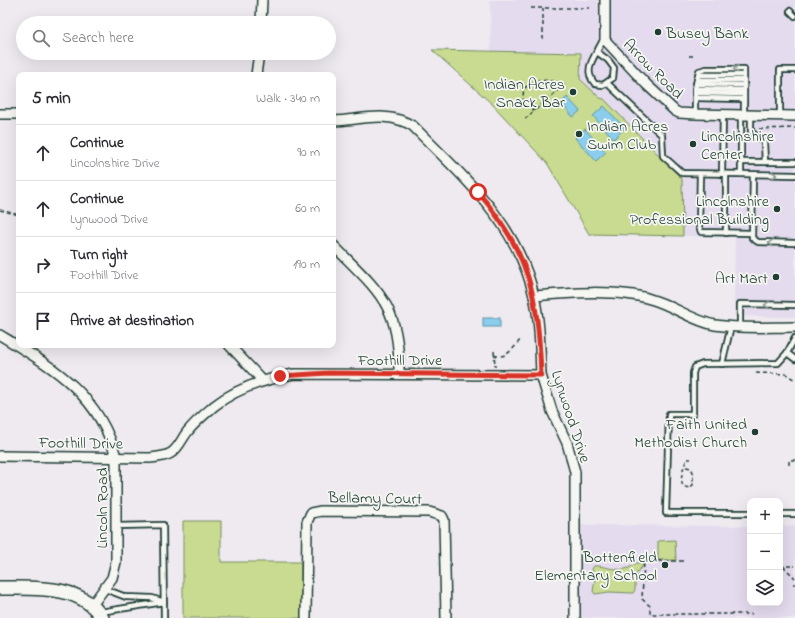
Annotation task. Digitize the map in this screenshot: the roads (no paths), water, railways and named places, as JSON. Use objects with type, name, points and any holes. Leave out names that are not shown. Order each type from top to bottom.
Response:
[{"type":"street","points":[[261,16],[262,0]]},
{"type":"street","name":"Arrow Road","points":[[605,0],[604,39],[671,109],[679,113],[695,114],[795,116]]},
{"type":"street","points":[[256,72],[258,60]]},
{"type":"street","points":[[0,114],[16,114]]},
{"type":"street","name":"Lynwood Drive","points":[[336,121],[388,116],[403,120],[413,126],[478,192],[496,214],[519,253],[534,296],[538,321],[541,375],[552,411],[567,443],[575,472],[576,618]]},
{"type":"street","points":[[336,248],[372,285],[389,308],[398,336],[399,374]]},
{"type":"street","points":[[534,296],[559,294],[636,296],[658,301],[700,321],[736,326],[795,328]]},
{"type":"street","name":"Lincoln Road","points":[[0,335],[16,345]]},
{"type":"street","name":"Lincoln Road","points":[[21,348],[41,360],[81,393],[102,420],[110,437],[116,457],[115,566],[112,578],[105,590],[97,612]]},
{"type":"street","points":[[233,348],[263,381]]},
{"type":"street","name":"Foothill Drive","points":[[0,456],[150,458],[170,454],[187,432],[216,405],[232,394],[263,381],[294,374],[541,375]]},
{"type":"street","name":"Bellamy Court","points":[[306,618],[307,522],[308,516],[314,512],[321,511],[429,512],[442,516],[444,520],[446,618]]},
{"type":"street","points":[[0,588],[59,590],[68,593],[97,612]]},
{"type":"lane","points":[[790,11],[795,16]]},
{"type":"lane","points":[[597,52],[608,60],[614,68],[613,78],[607,83],[598,85],[590,79],[589,67],[597,52],[604,39]]},
{"type":"lane","points":[[695,114],[696,87],[699,71],[706,69],[744,69],[745,115],[741,174]]},
{"type":"lane","points":[[780,116],[780,70],[795,70]]},
{"type":"lane","points":[[607,83],[662,135],[663,156],[682,173],[795,175]]},
{"type":"lane","points":[[696,87],[744,87]]},
{"type":"lane","points":[[696,87],[744,87]]},
{"type":"lane","points":[[696,87],[744,87]]},
{"type":"lane","points":[[723,114],[726,233]]},
{"type":"lane","points":[[745,115],[751,132],[764,142],[765,162]]},
{"type":"lane","points":[[741,162],[795,162]]},
{"type":"lane","points":[[700,174],[699,230],[703,233],[752,233]]},
{"type":"lane","points":[[753,175],[752,238],[758,242],[795,243]]},
{"type":"lane","points":[[722,364],[736,326],[740,304],[795,305]]},
{"type":"lane","points":[[747,513],[666,513],[669,414],[693,414],[693,373],[695,367],[703,364],[778,363],[787,354],[795,338]]},
{"type":"lane","points":[[787,354],[795,359]]},
{"type":"lane","points":[[783,514],[795,514]]},
{"type":"lane","points":[[115,526],[163,525],[164,618]]},
{"type":"lane","points":[[105,590],[126,597],[152,598],[164,602]]},
{"type":"lane","points":[[97,612],[164,602]]},
{"type":"water","points":[[567,97],[580,111],[573,117],[561,103]]},
{"type":"water","points":[[604,106],[625,128],[614,139],[593,116]]},
{"type":"water","points":[[585,129],[606,152],[596,161],[575,138]]},
{"type":"water","points":[[483,318],[500,318],[500,327],[483,327]]},
{"type":"place","name":"Busey Bank","points":[[658,32]]},
{"type":"place","name":"Indian Acres Snack Bar","points":[[573,92]]},
{"type":"place","name":"Indian Acres Swim Club","points":[[579,134]]},
{"type":"place","name":"Lincolnshire Center","points":[[693,144]]},
{"type":"place","name":"Lincolnshire Professional Building","points":[[777,209]]},
{"type":"place","name":"Art Mart","points":[[776,277]]},
{"type":"place","name":"Faith United Methodist Church","points":[[755,432]]},
{"type":"place","name":"Bottenfield Elementary School","points":[[665,565]]}]
